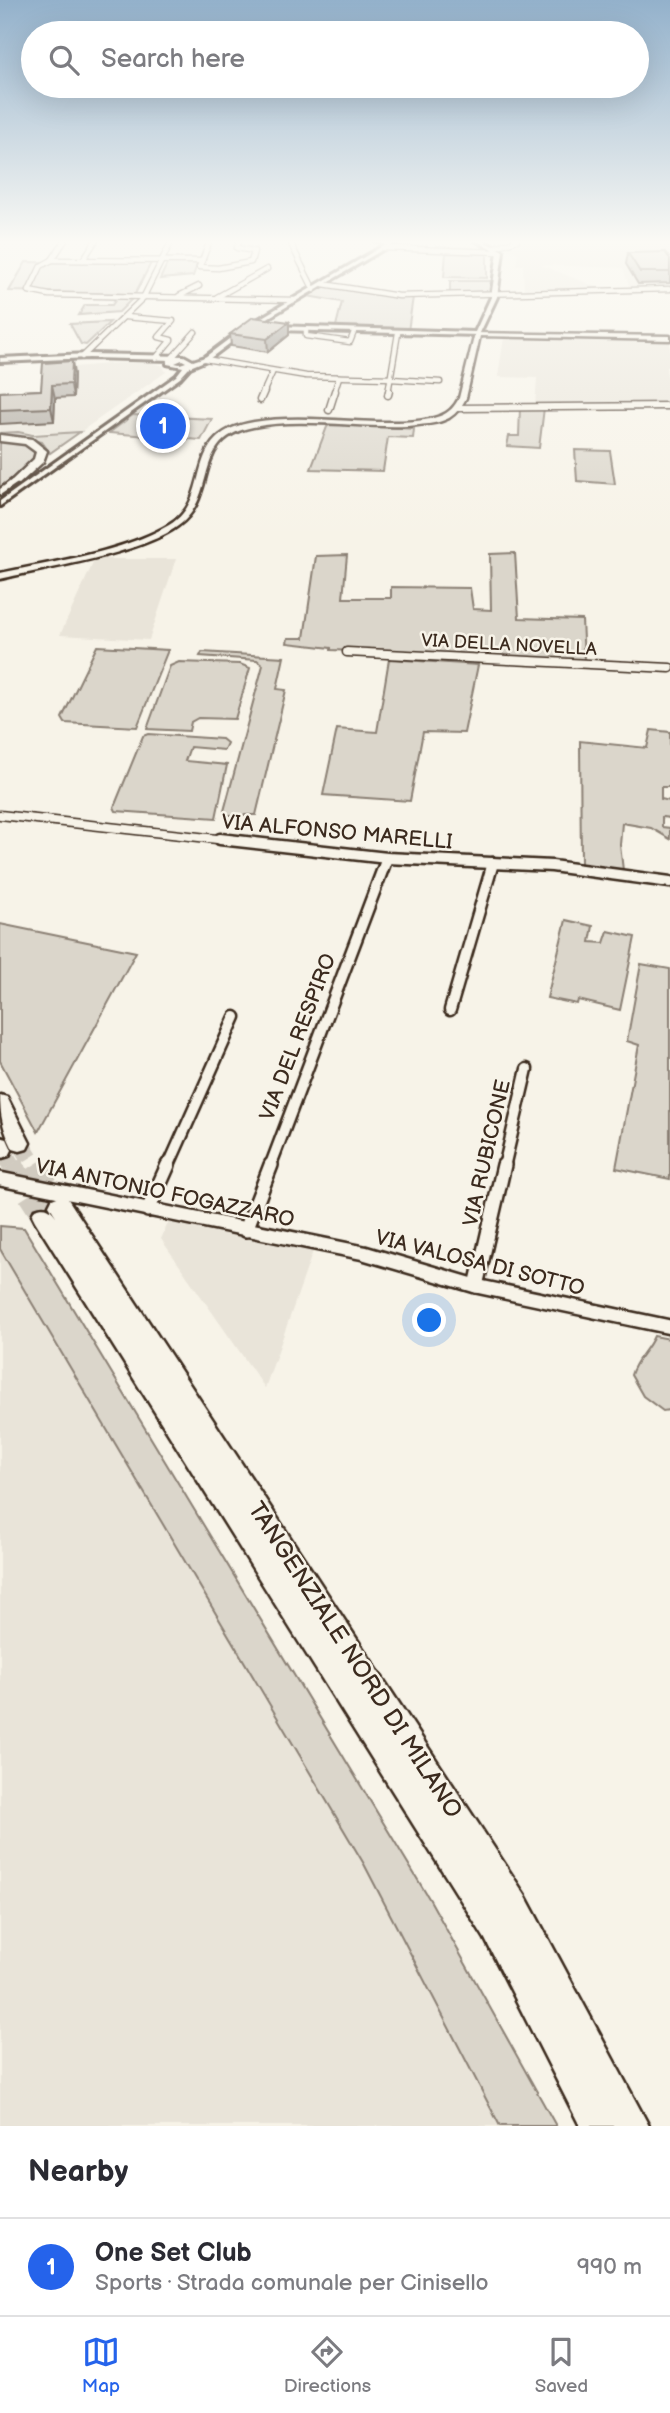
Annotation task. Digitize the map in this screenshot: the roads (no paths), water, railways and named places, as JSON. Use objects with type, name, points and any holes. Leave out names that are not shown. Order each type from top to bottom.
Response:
[{"type":"highway","points":[[0,438],[28,441],[42,451],[39,460],[15,482]]},
{"type":"highway","points":[[0,1103],[7,1146]]},
{"type":"highway","name":"TANGENZIALE NORD DI MILANO","points":[[597,2126],[496,1928],[51,1210],[514,1906],[632,2126]]},
{"type":"main road","points":[[0,576],[130,544],[168,529],[190,510],[215,442],[239,427],[293,420],[417,424],[435,422],[458,408],[476,339]]},
{"type":"main road","points":[[0,493],[15,482]]},
{"type":"street","points":[[80,358],[95,356],[108,339]]},
{"type":"street","points":[[156,358],[171,340],[168,339]]},
{"type":"street","points":[[15,482],[171,373],[171,362],[189,339]]},
{"type":"street","points":[[0,503],[168,384],[189,365],[205,359],[232,339]]},
{"type":"street","points":[[335,339],[351,342],[348,349]]},
{"type":"street","points":[[388,395],[397,339]]},
{"type":"street","points":[[0,360],[95,356],[156,358],[171,362],[212,353]]},
{"type":"street","points":[[145,358],[189,365]]},
{"type":"street","points":[[181,358],[191,360],[189,365]]},
{"type":"street","points":[[205,359],[273,371],[440,382]]},
{"type":"street","points":[[260,400],[273,371]]},
{"type":"street","points":[[329,410],[339,377]]},
{"type":"street","points":[[458,408],[670,406]]},
{"type":"street","name":"VIA DELLA NOVELLA","points":[[346,652],[670,668]]},
{"type":"street","name":"VIA ALFONSO MARELLI","points":[[0,815],[387,858],[552,866],[670,882]]},
{"type":"street","name":"VIA DEL RESPIRO","points":[[246,1230],[387,858]]},
{"type":"street","points":[[450,1010],[493,863]]},
{"type":"street","points":[[148,1210],[235,1017]]},
{"type":"street","name":"VIA RUBICONE","points":[[476,1286],[527,1069]]},
{"type":"street","name":"VIA ANTONIO FOGAZZARO","points":[[0,1179],[322,1245]]},
{"type":"street","name":"VIA VALOSA DI SOTTO","points":[[322,1245],[388,1259],[476,1286],[670,1327]]},
{"type":"tunnel","points":[[20,1143],[35,1167]]},
{"type":"tunnel","points":[[2,1150],[12,1167]]},
{"type":"tunnel","points":[[11,1165],[43,1215]]},
{"type":"tunnel","points":[[34,1165],[57,1201]]},
{"type":"place","name":"One Set Club","points":[[163,426]]}]
